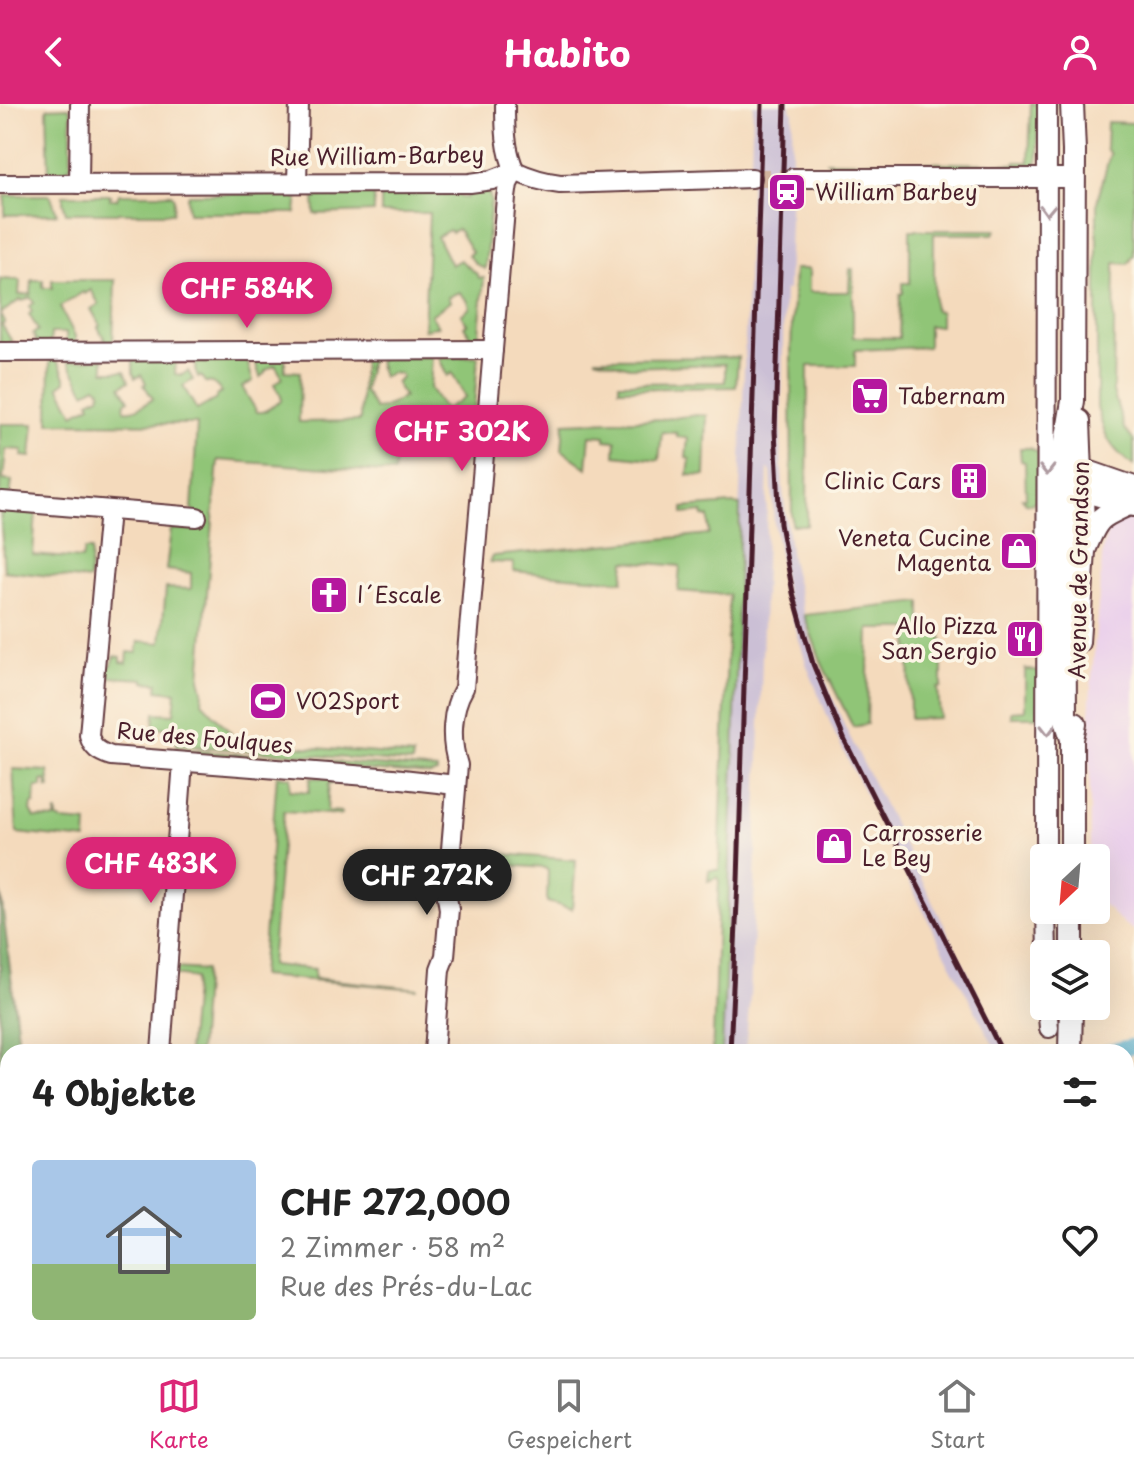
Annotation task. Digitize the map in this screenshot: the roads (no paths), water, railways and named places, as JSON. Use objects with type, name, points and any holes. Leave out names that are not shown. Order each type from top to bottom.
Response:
[{"type":"main road","name":"Avenue de Grandson","points":[[1072,104],[1073,401],[1066,443],[1076,480],[1084,551],[1077,650],[1077,717],[1072,739],[1072,844]]},
{"type":"main road","name":"Avenue de Grandson","points":[[1072,739],[1065,717],[1076,480]]},
{"type":"main road","points":[[1076,480],[1132,499]]},
{"type":"main road","points":[[1084,551],[1100,518],[1132,499]]},
{"type":"main road","points":[[1064,1021],[1068,1044]]},
{"type":"street","points":[[79,184],[80,104]]},
{"type":"street","points":[[297,182],[299,104]]},
{"type":"street","points":[[435,1044],[440,969],[445,956],[449,909],[447,897],[458,765],[452,748],[456,702],[464,688],[506,198],[508,184],[515,171],[505,133],[505,104]]},
{"type":"street","points":[[1046,844],[1047,104]]},
{"type":"street","name":"Rue William-Barbey","points":[[0,184],[470,183],[492,180],[515,171],[528,178],[560,184],[752,178]]},
{"type":"street","points":[[792,178],[1073,178]]},
{"type":"street","points":[[0,352],[493,350]]},
{"type":"street","points":[[2,501],[197,517]]},
{"type":"street","name":"Rue des Foulques","points":[[109,510],[90,728],[91,742],[96,750],[111,756],[378,776],[456,785]]},
{"type":"street","points":[[162,1044],[183,762]]},
{"type":"tunnel","points":[[752,178],[792,178]]},
{"type":"railway","points":[[730,1044],[762,104]]},
{"type":"railway","points":[[785,104],[775,431],[780,524],[793,593],[813,664],[845,741],[998,1044]]},
{"type":"place","name":"William Barbey","points":[[787,192]]},
{"type":"place","name":"Tabernam","points":[[870,396]]},
{"type":"place","name":"Clinic Cars","points":[[969,481]]},
{"type":"place","name":"Veneta Cucine Magenta","points":[[1019,551]]},
{"type":"place","name":"l´Escale","points":[[329,595]]},
{"type":"place","name":"Allo Pizza San Sergio","points":[[1025,639]]},
{"type":"place","name":"VO2Sport","points":[[268,701]]},
{"type":"place","name":"Carrosserie Le Bey","points":[[834,846]]}]
